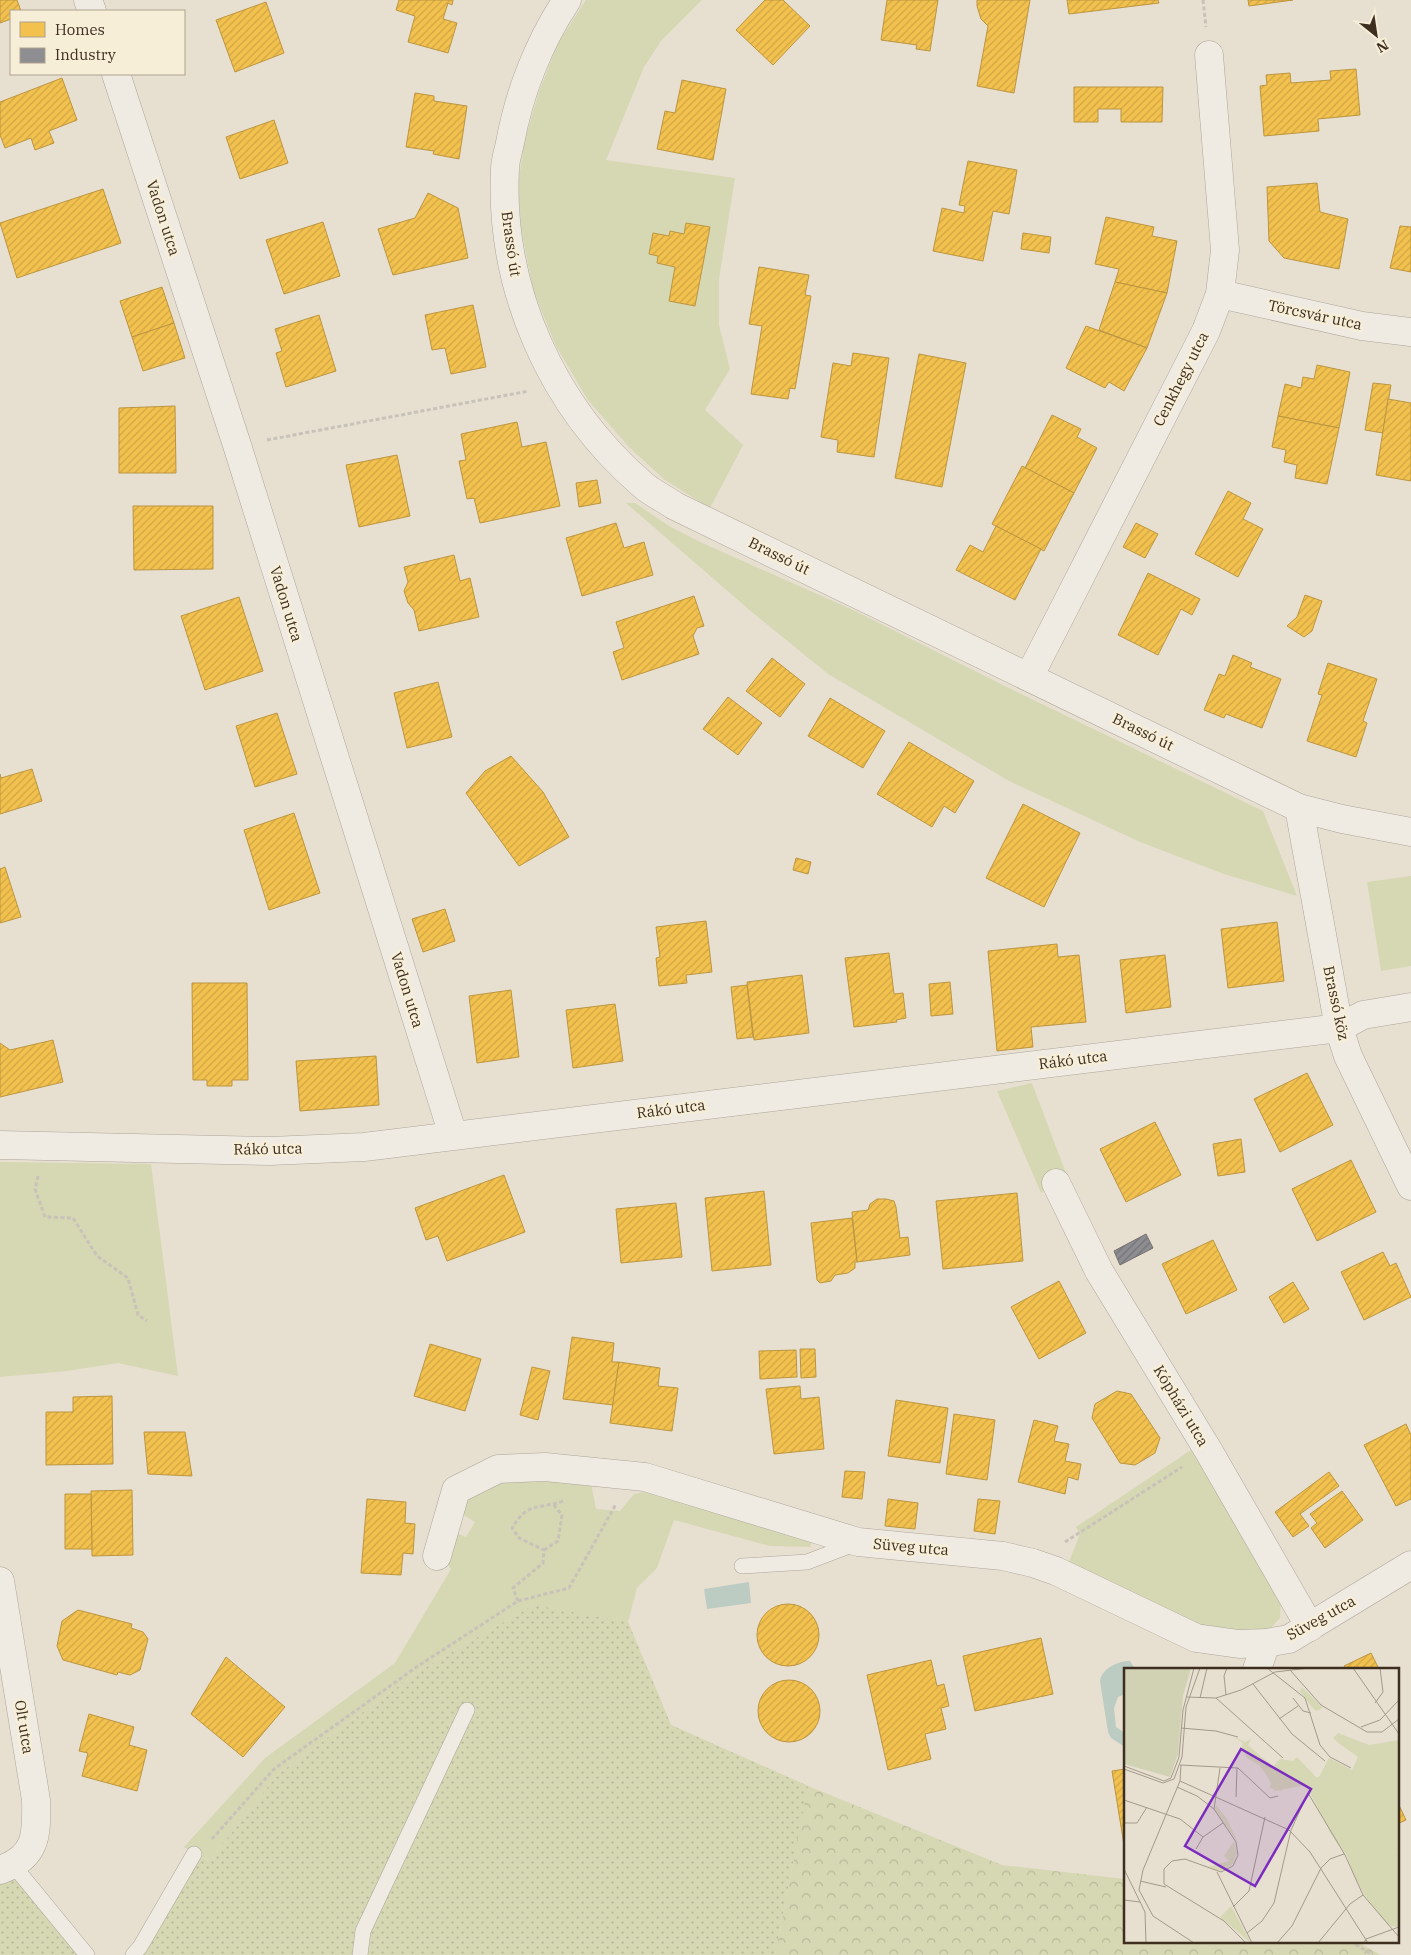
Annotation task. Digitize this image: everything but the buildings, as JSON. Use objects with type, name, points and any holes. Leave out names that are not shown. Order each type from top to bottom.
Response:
[{"type":"street","name":"Brassó út","points":[[568,0],[553,21],[532,68],[515,114],[505,168],[505,224],[514,279],[531,330],[559,386],[583,420],[614,456],[644,486],[675,506],[1299,808],[1342,819],[1400,830]]},
{"type":"street","name":"Cenkhegy utca","points":[[1028,677],[1206,331],[1220,294],[1225,250],[1209,55]]},
{"type":"street","name":"Vadon utca","points":[[116,75],[237,446],[453,1135]]},
{"type":"street","name":"Törcsvár utca","points":[[1220,294],[1362,326],[1411,332]]},
{"type":"street","name":"Brassó köz","points":[[1299,808],[1339,1028],[1348,1056],[1411,1186]]},
{"type":"street","points":[[1339,1028],[1363,1015],[1411,1007]]},
{"type":"street","name":"Rákó utca","points":[[0,1145],[270,1151],[364,1146],[1339,1028]]},
{"type":"street","name":"Kópházi utca","points":[[1056,1183],[1099,1271],[1208,1450],[1310,1627]]},
{"type":"street","name":"Süveg utca","points":[[438,1556],[456,1490],[498,1469],[545,1467],[645,1477],[858,1542],[995,1555],[1033,1563],[1056,1571],[1196,1638],[1239,1644],[1266,1643],[1289,1638],[1411,1565]]},
{"type":"street","name":"Olt utca","points":[[0,1580],[36,1800],[37,1830],[30,1850],[7,1868]]},
{"type":"street","points":[[1257,1668],[1266,1643]]},
{"type":"lane","points":[[742,1566],[807,1562],[858,1542]]},
{"type":"lane","points":[[360,1955],[363,1931],[467,1710]]},
{"type":"lane","points":[[133,1955],[140,1947],[194,1854]]},
{"type":"lane","points":[[7,1868],[87,1955]]},
{"type":"path","points":[[237,446],[559,386]]},
{"type":"path","points":[[44,1146],[36,1189],[44,1217],[73,1218],[97,1256],[128,1278],[138,1315],[147,1321]]},
{"type":"path","points":[[1033,1563],[1208,1450]]},
{"type":"path","points":[[544,1550],[519,1538],[512,1528],[520,1516],[535,1506],[553,1504],[572,1497],[578,1470]]},
{"type":"path","points":[[194,1854],[217,1835],[274,1769],[418,1666],[518,1601],[570,1588],[614,1511],[627,1475]]},
{"type":"path","points":[[544,1550],[558,1541],[562,1515],[553,1504]]},
{"type":"path","points":[[518,1601],[513,1588],[543,1563],[544,1550]]},
{"type":"path","points":[[1352,1942],[1372,1955]]},
{"type":"green space","points":[[586,0],[702,0],[661,41],[644,67],[606,160],[735,178],[719,279],[719,325],[730,369],[705,410],[743,445],[710,508],[665,480],[629,447],[588,400],[556,346],[533,290],[521,228],[518,185],[525,139],[539,92],[558,43]]},
{"type":"green space","points":[[626,503],[635,503],[669,526],[698,541],[853,610],[1263,811],[1297,896],[1224,874],[1140,842],[1009,781],[828,674],[753,613]]},
{"type":"green space","points":[[1411,876],[1411,966],[1381,971],[1367,882]]},
{"type":"green space","points":[[1032,1083],[1067,1176],[1041,1193],[997,1091]]},
{"type":"green space","points":[[0,1162],[151,1164],[178,1376],[118,1363],[67,1371],[0,1377]]},
{"type":"green space","points":[[1191,1450],[1281,1599],[1280,1618],[1270,1629],[1232,1634],[1189,1624],[1069,1562],[1080,1534],[1076,1527]]},
{"type":"green space","points":[[498,1477],[591,1483],[596,1509],[620,1511],[634,1494],[648,1491],[812,1542],[810,1547],[770,1546],[674,1520],[657,1568],[637,1588],[628,1622],[533,1605],[421,1670],[278,1774],[209,1861],[184,1847],[265,1758],[395,1663],[451,1569],[445,1561],[449,1530],[466,1537],[475,1522],[459,1512],[460,1498]]},
{"type":"green space","points":[[533,1605],[628,1622],[671,1725],[808,1786],[1002,1865],[1124,1879],[1124,1942],[1358,1942],[1381,1955],[775,1955],[794,1858]]},
{"type":"green space","points":[[533,1605],[628,1622],[671,1725],[808,1786],[775,1955],[133,1955],[194,1854],[209,1861],[278,1774],[421,1670]]},
{"type":"green space","points":[[14,1866],[87,1955],[0,1955],[0,1870]]},
{"type":"shaded area","points":[[749,1582],[751,1603],[707,1609],[704,1589]]},
{"type":"shaded area","points":[[1130,1661],[1134,1668],[1124,1668],[1124,1694],[1118,1697],[1114,1708],[1116,1727],[1124,1732],[1124,1746],[1111,1738],[1108,1732],[1100,1681],[1101,1676],[1107,1669],[1121,1662]]}]
